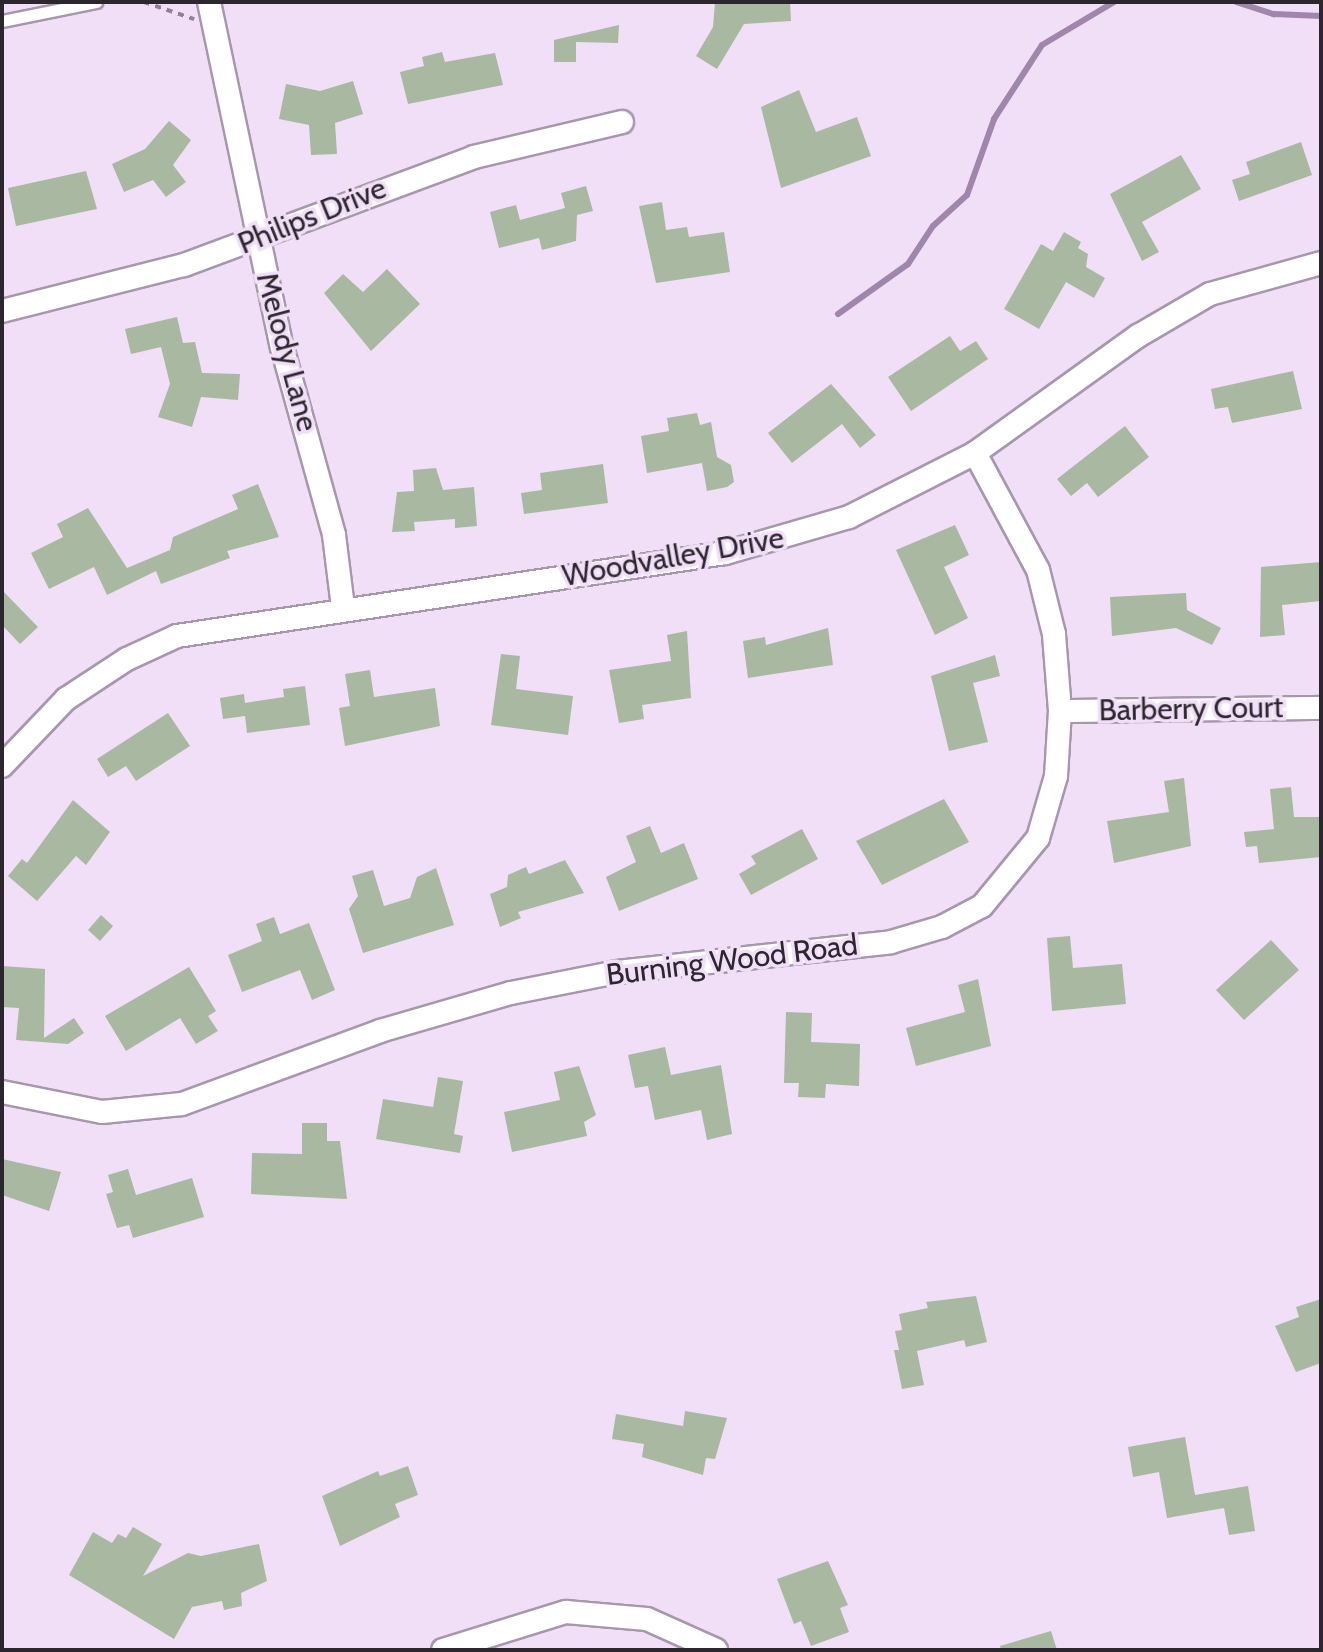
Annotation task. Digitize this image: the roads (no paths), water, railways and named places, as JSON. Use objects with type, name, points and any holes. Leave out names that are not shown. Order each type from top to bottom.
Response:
[{"type":"street","name":"Melody Lane","points":[[209,2],[211,25],[258,239],[323,490],[343,607]]},
{"type":"street","name":"Philips Drive","points":[[2,311],[126,282],[258,239],[427,171],[622,122]]},
{"type":"street","name":"Woodvalley Drive","points":[[2,766],[66,699],[149,647],[211,628],[756,547],[881,505],[975,453],[1138,336],[1210,294],[1321,263]]},
{"type":"street","name":"Burning Wood Road","points":[[2,1092],[102,1112],[182,1104],[380,1031],[511,993],[617,972],[919,936],[982,906],[1029,855],[1053,796],[1060,711],[1054,634],[1038,570],[975,453]]},
{"type":"street","name":"Barberry Court","points":[[1060,711],[1321,708]]},
{"type":"street","points":[[443,1650],[566,1612],[647,1619],[716,1650]]},
{"type":"lane","points":[[2,21],[96,2]]},
{"type":"waterway","points":[[838,314],[908,264],[933,226],[967,195],[994,119],[1042,45],[1114,2]]},
{"type":"waterway","points":[[1236,2],[1274,14],[1321,16]]}]
